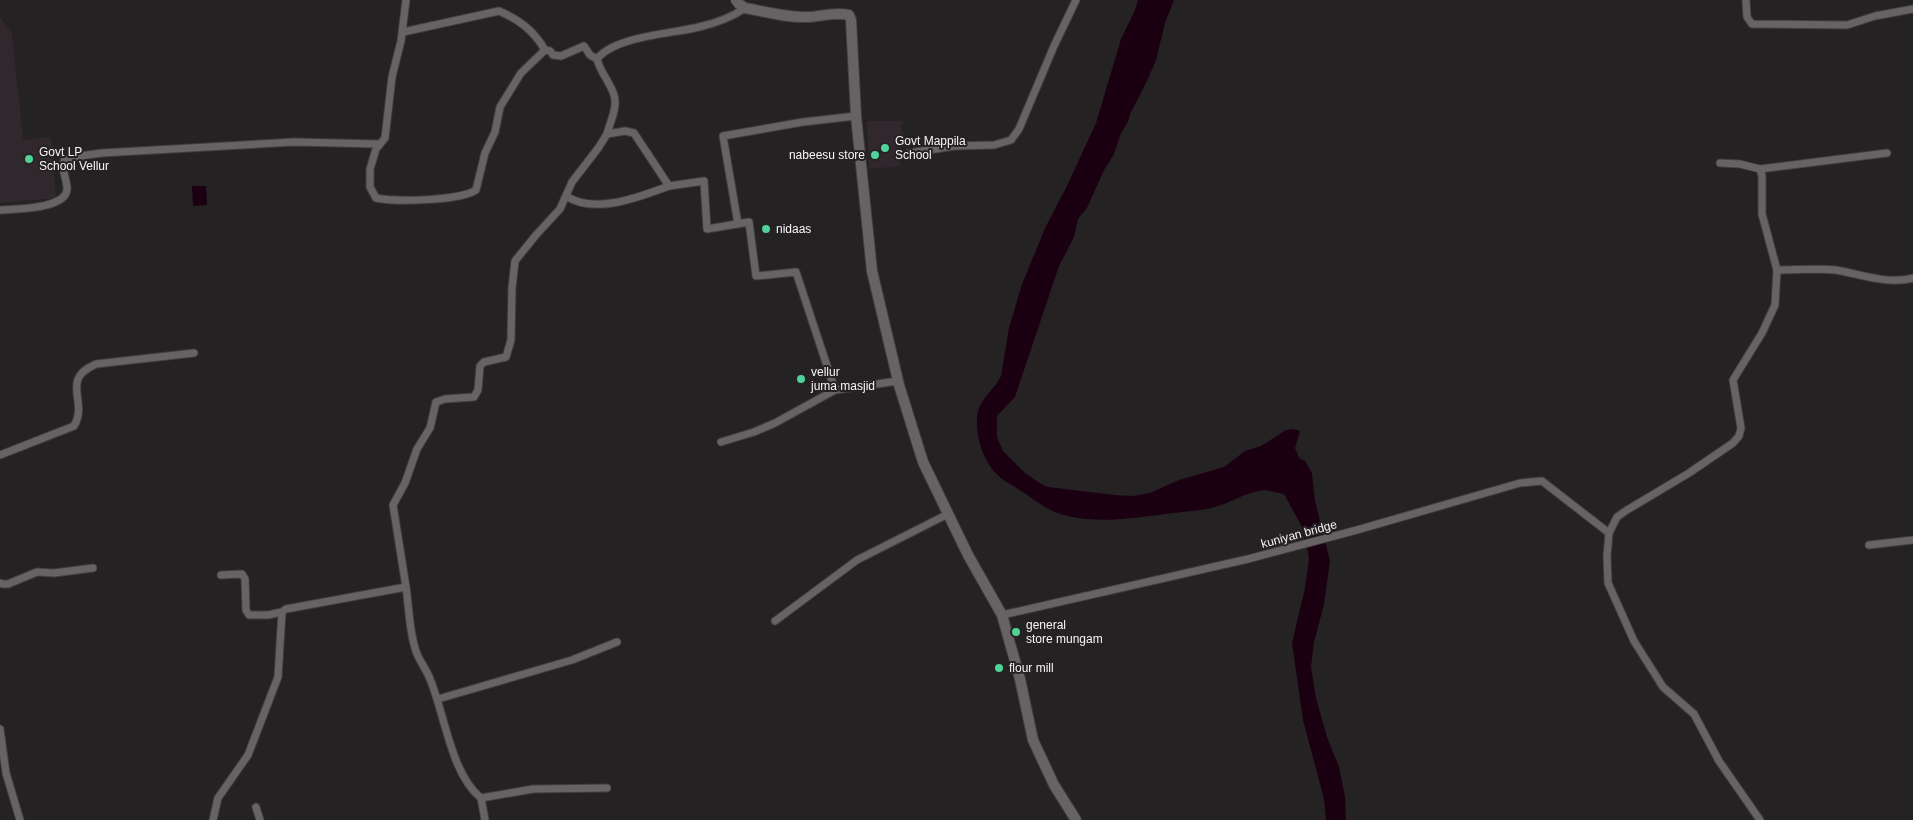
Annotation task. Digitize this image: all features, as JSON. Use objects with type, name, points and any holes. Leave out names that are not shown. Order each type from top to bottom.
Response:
[{"type":"main road","points":[[736,0],[738,4],[746,8],[808,17],[836,14],[849,15],[851,20],[856,116],[872,271],[898,382],[923,462],[968,555],[1002,614],[1020,679],[1033,740],[1054,786],[1076,820]]},
{"type":"street","points":[[406,0],[403,32],[392,77],[385,138],[376,149],[370,169],[370,187],[376,198],[387,200],[437,199],[470,194],[476,190],[485,154],[495,132],[500,107],[521,73],[545,50]]},
{"type":"street","points":[[909,153],[955,146],[994,145],[1011,140],[1019,129],[1054,46],[1076,0]]},
{"type":"street","points":[[1746,0],[1747,17],[1752,24],[1847,25],[1875,16],[1913,9]]},
{"type":"street","points":[[597,59],[616,44],[700,27],[731,18],[746,8]]},
{"type":"street","points":[[403,32],[499,11],[509,15],[531,31],[536,35],[545,50],[550,51],[554,55],[560,56],[584,46],[590,55],[597,59]]},
{"type":"street","points":[[485,820],[481,798],[472,791],[461,774],[430,677],[420,662],[414,647],[393,505],[406,483],[417,449],[430,428],[436,402],[445,399],[474,397],[478,390],[480,366],[484,362],[506,357],[511,340],[512,288],[515,261],[560,209],[572,182],[607,134],[615,104],[614,96],[598,65],[597,59]]},
{"type":"street","points":[[738,224],[723,136],[803,122],[856,116]]},
{"type":"street","points":[[607,134],[625,131],[634,133],[669,186]]},
{"type":"street","points":[[0,210],[55,204],[64,197],[68,190],[62,166],[64,161],[73,157],[102,153],[285,143],[380,144]]},
{"type":"street","points":[[1720,163],[1740,164],[1760,169],[1887,154]]},
{"type":"street","points":[[1760,169],[1762,176],[1762,214],[1777,270],[1775,305],[1762,333],[1733,380],[1741,428],[1739,436],[1690,473],[1618,517],[1610,533],[1607,556],[1608,583],[1634,642],[1663,687],[1694,714],[1719,761],[1760,820]]},
{"type":"street","points":[[566,196],[574,201],[602,204],[647,195],[669,186],[704,181],[707,229],[749,222],[756,276],[796,272],[835,390]]},
{"type":"street","points":[[1777,270],[1834,270],[1882,279],[1902,280],[1913,278]]},
{"type":"street","points":[[0,455],[74,426],[79,417],[76,381],[83,370],[96,364],[194,353]]},
{"type":"street","points":[[721,442],[754,432],[775,423],[835,390],[898,382]]},
{"type":"street","name":"kuniyan bridge","points":[[1002,614],[1248,559],[1496,489],[1536,481],[1548,484],[1610,533]]},
{"type":"street","points":[[776,622],[857,560],[948,514]]},
{"type":"street","points":[[1869,545],[1913,540]]},
{"type":"street","points":[[0,582],[8,584],[37,572],[54,573],[93,568]]},
{"type":"street","points":[[221,575],[242,574],[245,579],[246,610],[249,615],[268,615],[282,612],[286,609],[406,587]]},
{"type":"street","points":[[213,820],[218,798],[248,755],[278,677],[282,612]]},
{"type":"street","points":[[438,699],[572,660],[617,642]]},
{"type":"street","points":[[0,732],[6,773],[20,820]]},
{"type":"street","points":[[481,798],[533,789],[607,788]]},
{"type":"street","points":[[256,807],[260,820]]},
{"type":"shaded area","points":[[1138,0],[1174,0],[1165,23],[1156,60],[1147,81],[1087,208],[1078,219],[1074,237],[1059,266],[1015,397],[997,416],[997,437],[1003,451],[1025,473],[1041,484],[1048,487],[1132,496],[1150,493],[1179,480],[1224,467],[1245,451],[1261,446],[1286,430],[1300,431],[1295,448],[1299,458],[1305,461],[1312,473],[1315,501],[1330,561],[1324,604],[1314,642],[1311,667],[1316,698],[1327,737],[1339,767],[1345,797],[1346,820],[1326,820],[1324,799],[1303,720],[1292,643],[1305,588],[1309,559],[1301,525],[1284,494],[1265,490],[1258,491],[1210,508],[1133,518],[1105,520],[1078,518],[1051,510],[998,476],[987,461],[980,445],[977,427],[978,411],[983,400],[1001,376],[1009,328],[1022,284],[1046,226],[1096,123],[1121,39]]},
{"type":"shaded area","points":[[0,17],[12,33],[23,140],[51,137],[56,198],[0,203]]},
{"type":"shaded area","name":"Govt Mappila School","points":[[867,121],[903,121],[901,125],[904,141],[900,154],[900,166],[869,169]]},
{"type":"shaded area","points":[[192,186],[206,186],[207,205],[193,206]]},
{"type":"place","name":"Govt Mappila School","points":[[885,148]]},
{"type":"place","name":"nabeesu store","points":[[875,155]]},
{"type":"place","name":"Govt LP School Vellur","points":[[29,159]]},
{"type":"place","name":"nidaas","points":[[766,229]]},
{"type":"place","name":"vellur juma masjid","points":[[801,379]]},
{"type":"place","name":"general store mungam","points":[[1016,632]]},
{"type":"place","name":"flour mill","points":[[999,668]]}]
